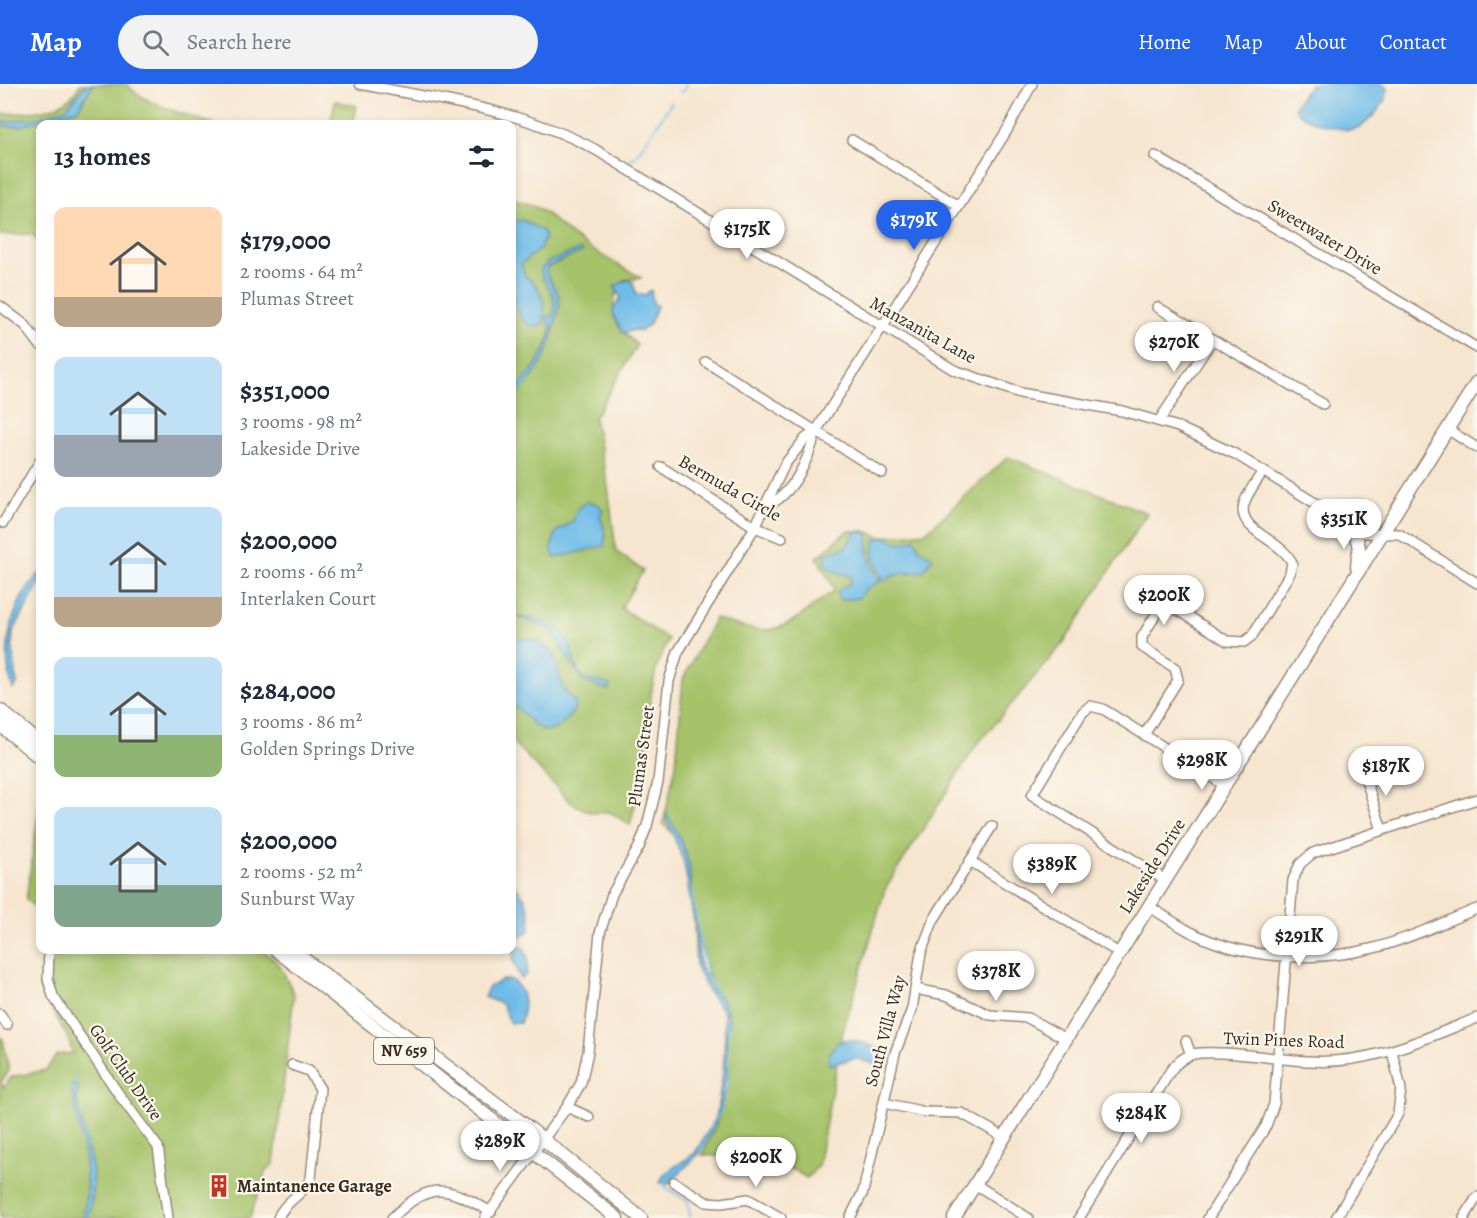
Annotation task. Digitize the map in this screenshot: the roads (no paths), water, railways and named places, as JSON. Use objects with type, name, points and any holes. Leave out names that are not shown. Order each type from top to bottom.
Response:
[{"type":"main road","name":"Lakeside Drive","points":[[954,1218],[1477,382]]},
{"type":"main road","points":[[1354,527],[1359,548],[1357,571]]},
{"type":"main road","points":[[0,710],[36,740]]},
{"type":"main road","points":[[0,725],[36,755]]},
{"type":"main road","name":"NV 659","points":[[281,954],[617,1218]]},
{"type":"main road","name":"NV 659","points":[[297,954],[543,1139],[641,1218]]},
{"type":"street","name":"Manzanita Lane","points":[[360,84],[382,86],[536,123],[581,142],[937,361],[988,383],[1029,395],[1122,411],[1159,421],[1218,445],[1367,534],[1399,534],[1477,583]]},
{"type":"street","name":"Plumas Street","points":[[766,506],[776,501],[798,476],[816,431],[1006,132],[1032,84]]},
{"type":"street","points":[[852,140],[959,206]]},
{"type":"street","name":"Sweetwater Drive","points":[[1155,156],[1477,348]]},
{"type":"street","points":[[0,306],[25,325],[36,340]]},
{"type":"street","points":[[1157,307],[1323,404]]},
{"type":"street","points":[[1159,421],[1212,340]]},
{"type":"street","points":[[706,362],[882,473]]},
{"type":"street","points":[[1447,429],[1477,448]]},
{"type":"street","name":"Plumas Street","points":[[489,1216],[567,1107],[581,1083],[600,933],[612,894],[639,848],[648,826],[658,782],[665,707],[673,666],[688,633],[755,527],[785,464],[805,439],[816,431]]},
{"type":"street","name":"Bermuda Circle","points":[[661,467],[755,527],[782,538]]},
{"type":"street","points":[[3,523],[36,468]]},
{"type":"street","points":[[1144,735],[1178,680],[1175,668],[1142,647],[1142,637],[1164,601],[1227,641],[1244,642],[1252,636],[1290,573],[1292,563],[1289,555],[1252,528],[1244,517],[1244,503],[1263,471]]},
{"type":"street","points":[[1165,880],[1032,795],[1082,713],[1090,706],[1103,709],[1224,785]]},
{"type":"street","points":[[1363,771],[1383,830]]},
{"type":"street","points":[[1208,1218],[1270,1116],[1278,1059],[1293,880],[1300,864],[1313,853],[1477,800]]},
{"type":"street","name":"South Villa Way","points":[[850,1218],[863,1192],[895,1053],[912,1009],[926,938],[933,921],[992,826]]},
{"type":"street","points":[[970,861],[1119,953]]},
{"type":"street","points":[[1148,906],[1181,927],[1217,943],[1257,953],[1286,956],[1331,956],[1375,948],[1477,909]]},
{"type":"street","name":"Golf Club Drive","points":[[49,954],[48,978],[53,996],[120,1096],[158,1147],[168,1218]]},
{"type":"street","points":[[915,989],[946,995],[990,1014],[1028,1018],[1066,1039]]},
{"type":"street","points":[[0,1014],[7,1025]]},
{"type":"street","name":"Twin Pines Road","points":[[1191,1055],[1201,1053],[1335,1061],[1392,1051],[1477,1018]]},
{"type":"street","points":[[1079,1218],[1171,1070],[1191,1055],[1186,1041]]},
{"type":"street","points":[[1336,1218],[1398,1114],[1401,1089],[1392,1051]]},
{"type":"street","points":[[278,1218],[282,1207],[308,1185],[311,1178],[320,1089],[309,1071],[292,1065]]},
{"type":"street","points":[[884,1103],[926,1112],[961,1113],[1004,1137]]},
{"type":"street","points":[[567,1107],[589,1117]]},
{"type":"street","points":[[674,1182],[706,1202],[722,1203],[748,1199],[781,1218]]},
{"type":"street","points":[[975,1184],[1028,1218]]},
{"type":"street","points":[[392,1218],[414,1198],[442,1189],[462,1195],[489,1216]]},
{"type":"street","points":[[1464,1218],[1477,1197]]},
{"type":"water","points":[[87,84],[93,84],[78,109],[20,126],[0,126],[0,123],[40,117],[66,108]]},
{"type":"water","points":[[1310,84],[1382,84],[1388,89],[1379,109],[1367,122],[1347,130],[1318,123],[1298,112],[1294,107]]},
{"type":"water","points":[[522,220],[543,231],[545,237],[540,249],[521,264],[525,276],[540,291],[544,303],[543,324],[534,327],[524,321],[516,307],[516,221]]},
{"type":"water","points":[[580,249],[583,251],[547,267],[547,275],[558,293],[559,300],[552,336],[540,366],[516,395],[516,390],[542,355],[550,336],[552,326],[548,324],[547,316],[553,316],[554,300],[541,269],[548,262]]},
{"type":"water","points":[[628,280],[633,282],[636,294],[645,295],[651,290],[653,303],[657,306],[649,325],[641,331],[623,333],[613,315],[614,308],[621,298],[614,286]]},
{"type":"water","points":[[587,502],[596,503],[603,510],[600,515],[606,535],[604,546],[555,558],[551,548],[556,532],[572,522],[578,508]]},
{"type":"water","points":[[857,531],[868,533],[869,557],[880,582],[866,589],[859,598],[840,600],[837,594],[841,588],[850,584],[851,576],[835,572],[826,566],[825,554],[846,547]]},
{"type":"water","points":[[884,537],[901,543],[915,539],[920,549],[933,558],[923,571],[898,574],[883,581],[873,554],[875,540]]},
{"type":"water","points":[[36,578],[36,589],[13,632],[12,644],[17,684],[13,689],[9,674],[8,643],[15,613]]},
{"type":"water","points":[[516,616],[539,620],[555,627],[567,640],[584,679],[607,684],[610,686],[609,690],[582,681],[552,630]]},
{"type":"water","points":[[516,638],[535,640],[554,653],[562,688],[576,703],[571,714],[557,728],[543,730],[516,708]]},
{"type":"water","points":[[666,811],[683,845],[689,864],[700,966],[711,989],[723,1001],[730,1021],[726,1036],[726,1075],[718,1118],[700,1153],[668,1184],[660,1183],[664,1174],[695,1153],[716,1118],[723,1071],[725,1033],[724,1012],[707,990],[696,967],[694,923],[684,862],[666,818]]},
{"type":"water","points":[[516,887],[525,899],[530,916],[530,930],[517,939]]},
{"type":"water","points":[[519,946],[525,949],[528,958],[527,974],[521,979],[513,961],[516,948]]},
{"type":"water","points":[[503,980],[512,980],[522,994],[524,1005],[520,1023],[510,1023],[502,1004],[484,997],[489,987]]},
{"type":"water","points":[[845,1040],[861,1042],[886,1052],[884,1059],[876,1065],[856,1058],[829,1065],[828,1054],[837,1043]]},
{"type":"water","points":[[71,1085],[78,1086],[76,1098],[93,1171],[92,1200],[88,1218],[83,1218],[86,1201],[85,1168]]},
{"type":"waterway","points":[[680,92],[685,89],[686,84]]},
{"type":"waterway","points":[[626,164],[638,153],[672,102]]},
{"type":"waterway","points":[[519,391],[529,379]]},
{"type":"waterway","points":[[692,895],[706,973],[716,994]]},
{"type":"waterway","points":[[701,1150],[721,1110],[728,1081],[728,1027]]},
{"type":"waterway","points":[[74,1087],[76,1075]]},
{"type":"waterway","points":[[663,1182],[668,1189],[688,1201],[690,1218]]},
{"type":"place","name":"Maintanence Garage","points":[[219,1186]]}]
